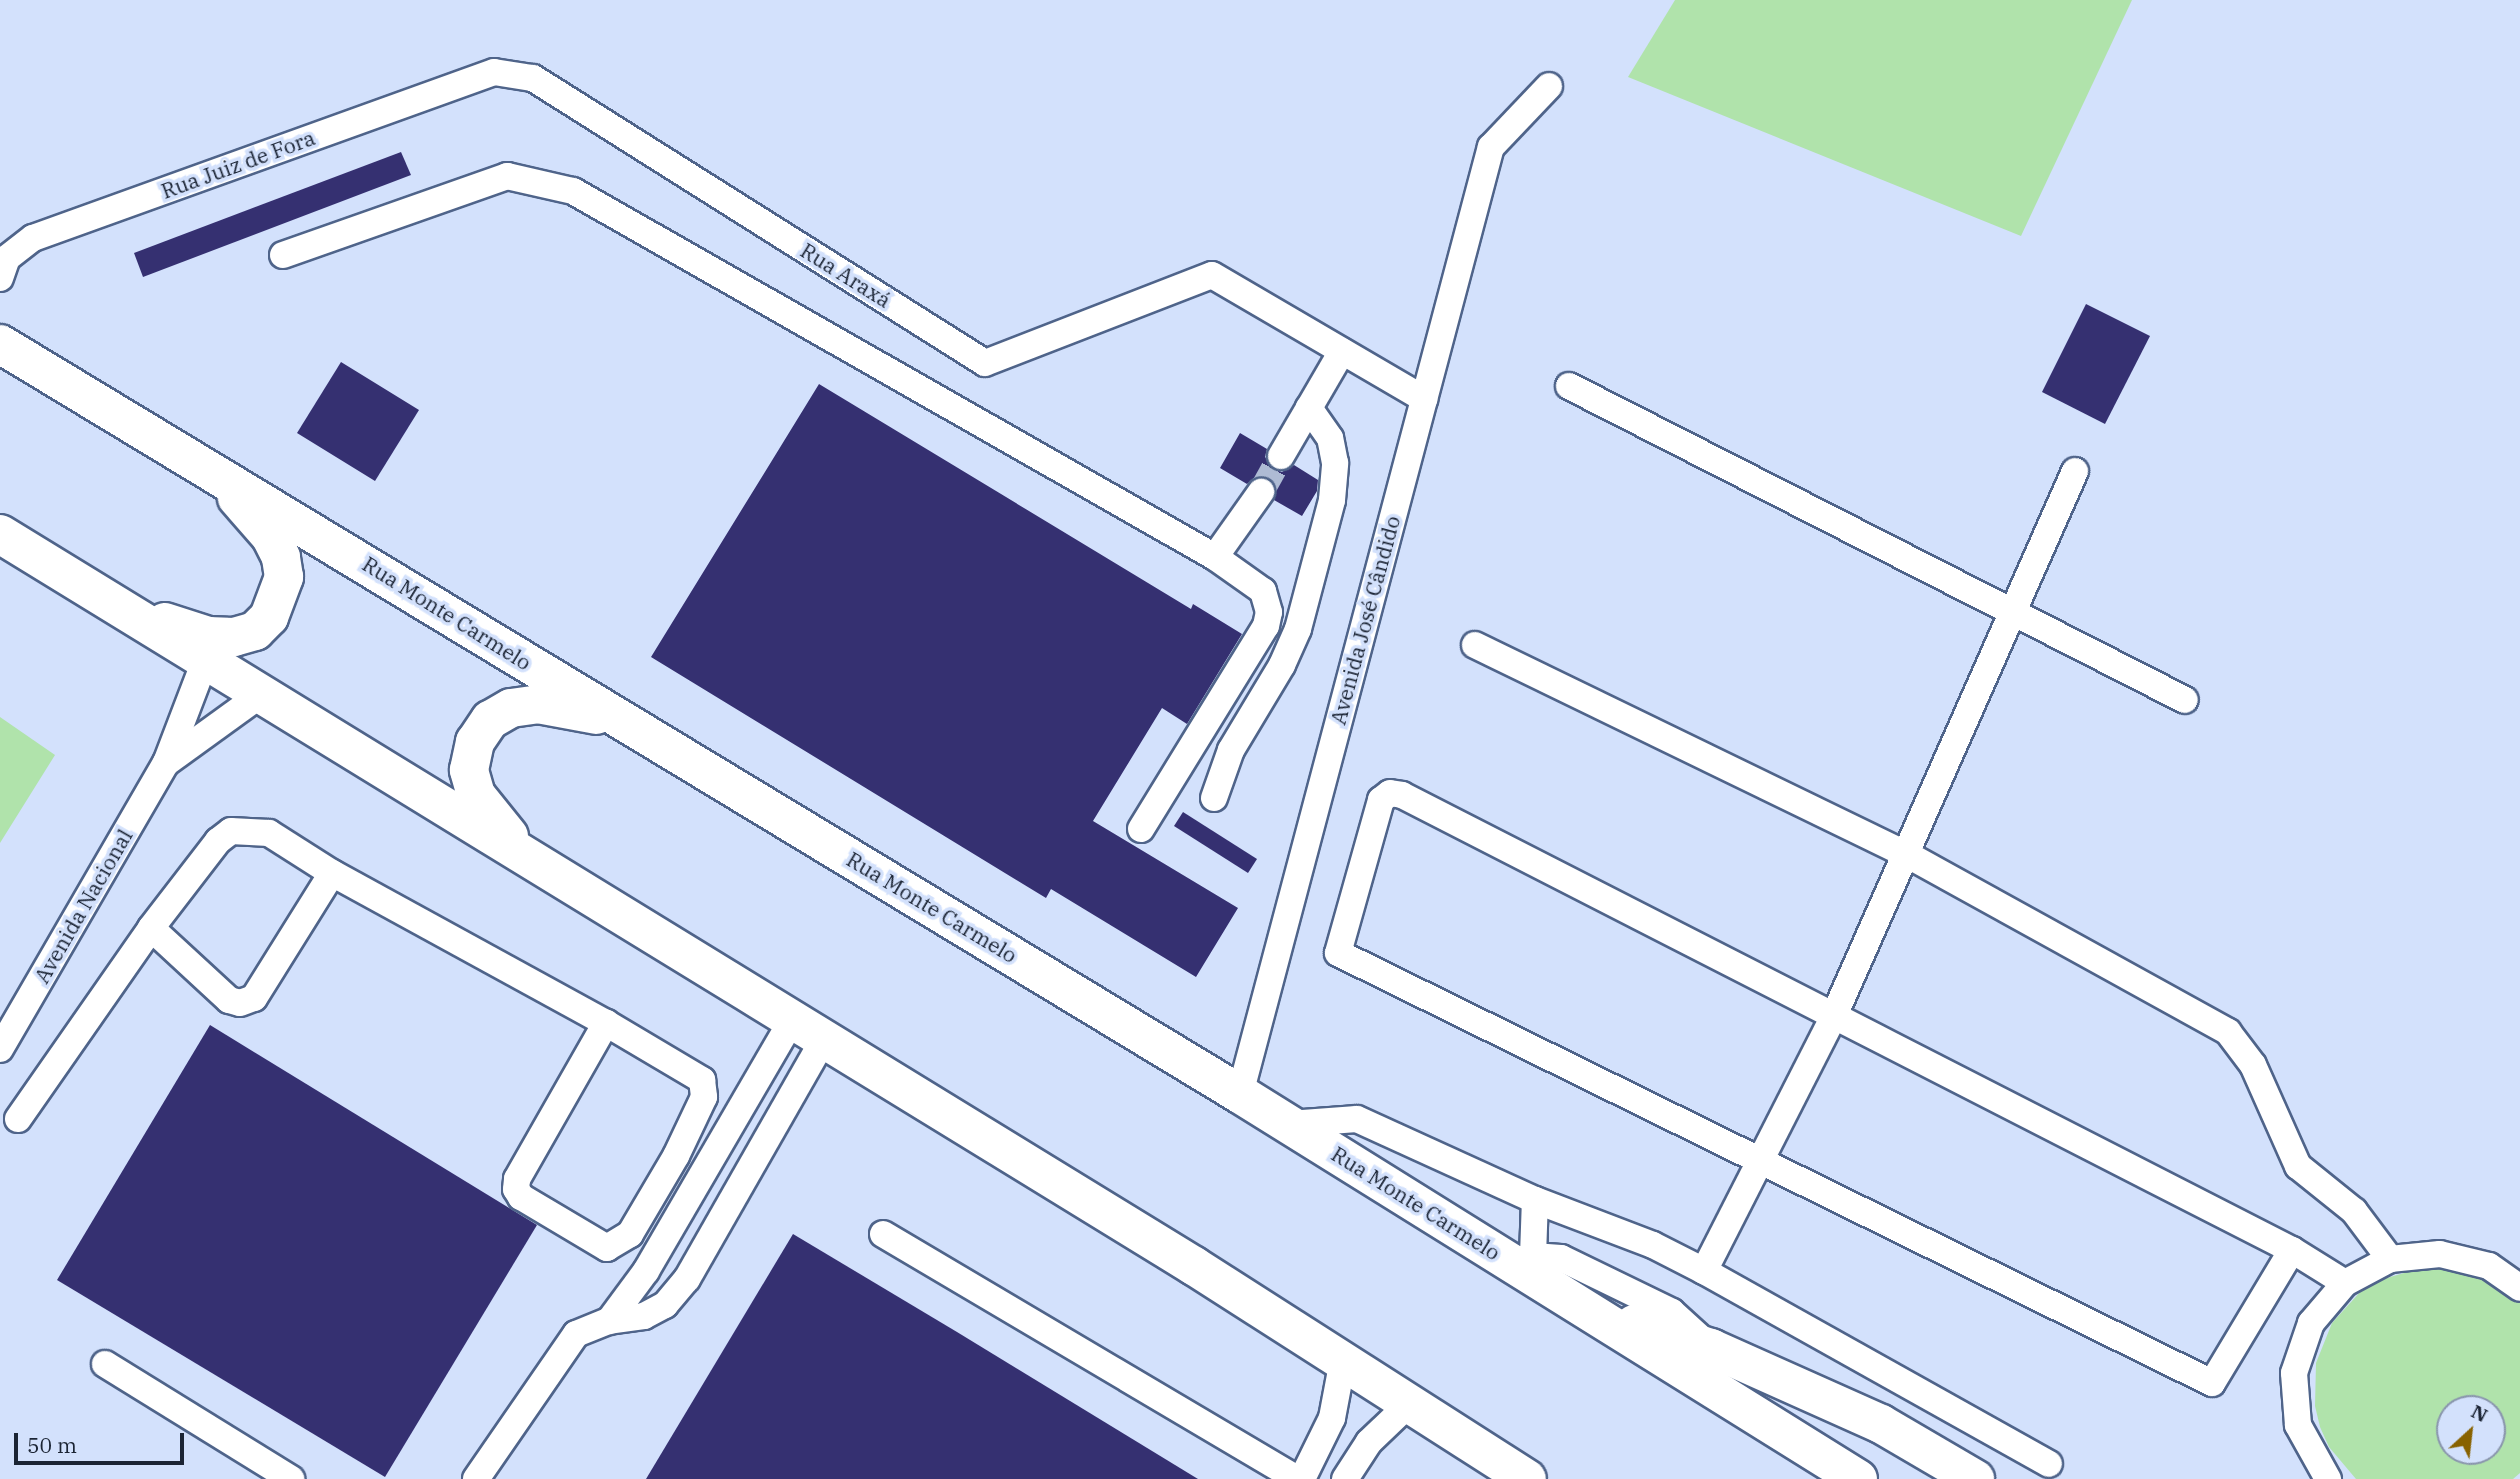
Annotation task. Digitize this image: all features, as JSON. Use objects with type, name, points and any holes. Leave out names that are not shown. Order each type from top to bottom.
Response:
[{"type":"highway","name":"Rua Monte Carmelo","points":[[0,344],[1289,1124],[1522,1259],[1592,1312],[1858,1479]]},
{"type":"highway","points":[[98,595],[208,636],[234,637],[255,631],[270,617],[285,578],[271,537],[220,482],[183,453]]},
{"type":"highway","points":[[0,534],[1343,1360],[1512,1473]]},
{"type":"highway","points":[[537,864],[494,822],[476,795],[469,770],[475,742],[490,720],[511,708],[538,704],[569,708],[640,732]]},
{"type":"highway","points":[[1592,1312],[1712,1348],[1881,1424],[1975,1479]]},
{"type":"street","name":"Rua Araxá","points":[[494,72],[533,78],[985,363],[1212,275],[1342,351]]},
{"type":"street","name":"Rua Juiz de Fora","points":[[0,278],[6,258],[33,238],[494,72]]},
{"type":"street","name":"Avenida José Cândido","points":[[1240,1094],[1491,147],[1549,86]]},
{"type":"street","points":[[283,255],[507,176],[573,191],[1215,557],[1262,591],[1269,612],[1266,626],[1141,829]]},
{"type":"street","points":[[1281,456],[1342,351],[1424,399]]},
{"type":"street","points":[[1569,386],[2185,700]]},
{"type":"street","points":[[1213,798],[1231,750],[1282,665],[1297,629],[1332,500],[1335,463],[1330,438],[1309,408]]},
{"type":"street","points":[[1704,1271],[1763,1160],[1833,1018],[2075,471]]},
{"type":"street","points":[[1215,557],[1261,492]]},
{"type":"street","points":[[1475,646],[1906,854],[2228,1032],[2253,1065],[2298,1166],[2354,1211],[2390,1259]]},
{"type":"street","name":"Avenida Nacional","points":[[0,1049],[166,763],[205,661]]},
{"type":"street","name":"Avenida Nacional","points":[[166,763],[260,695]]},
{"type":"street","points":[[2292,1250],[2212,1383],[1338,953],[1381,800],[1390,793],[1402,795],[1833,1018],[2292,1250],[2345,1283]]},
{"type":"street","points":[[18,1119],[151,928],[218,841],[231,831],[270,833],[332,873],[606,1023],[702,1080],[704,1097],[676,1156],[630,1234],[620,1244],[607,1248],[564,1224],[516,1189],[517,1179],[606,1023]]},
{"type":"street","points":[[151,928],[229,1000],[240,1003],[254,998],[332,873]]},
{"type":"street","points":[[637,1305],[704,1170],[808,1030]]},
{"type":"street","points":[[476,1479],[558,1356],[576,1335],[637,1305],[665,1305],[687,1279],[735,1192],[808,1030]]},
{"type":"street","points":[[1289,1124],[1357,1119],[1535,1200],[1653,1245],[2049,1464]]},
{"type":"street","points":[[676,1156],[704,1170],[735,1192]]},
{"type":"street","points":[[1535,1200],[1522,1259],[1561,1258],[1672,1312],[1712,1348]]},
{"type":"street","points":[[883,1234],[1300,1479],[1332,1418],[1343,1360]]},
{"type":"street","points":[[2324,1477],[2298,1425],[2294,1373],[2311,1323],[2345,1283],[2390,1259],[2440,1254],[2489,1266],[2520,1288]]},
{"type":"street","points":[[105,1364],[291,1479]]},
{"type":"street","points":[[1345,1479],[1369,1442],[1410,1403]]},
{"type":"green space","points":[[1675,0],[2132,0],[2021,236],[1628,77]]},
{"type":"green space","points":[[0,717],[55,755],[0,843]]},
{"type":"green space","points":[[2421,1268],[2442,1268],[2484,1278],[2520,1303],[2520,1473],[2513,1479],[2356,1479],[2329,1447],[2315,1406],[2316,1363],[2332,1323],[2361,1291],[2380,1280]]},
{"type":"building","points":[[401,152],[411,175],[143,277],[134,253]]},
{"type":"building","points":[[2086,304],[2150,336],[2105,424],[2042,392]]},
{"type":"building","points":[[341,362],[419,410],[375,481],[297,433]]},
{"type":"building","points":[[819,384],[1191,609],[1193,604],[1242,634],[1187,724],[1162,708],[1093,821],[1238,908],[1196,977],[1051,889],[1046,898],[651,657]]},
{"type":"building","points":[[1240,433],[1267,449],[1265,457],[1273,469],[1282,472],[1294,465],[1318,480],[1317,491],[1302,516],[1274,500],[1276,486],[1269,479],[1255,477],[1247,484],[1220,468]]},
{"type":"building","points":[[1183,812],[1257,859],[1248,873],[1174,826]]},
{"type":"building","points":[[210,1025],[537,1225],[385,1477],[57,1280]]},
{"type":"building","points":[[793,1234],[957,1332],[1198,1479],[646,1479]]},
{"type":"tunnel","points":[[1261,492],[1281,456]]}]
